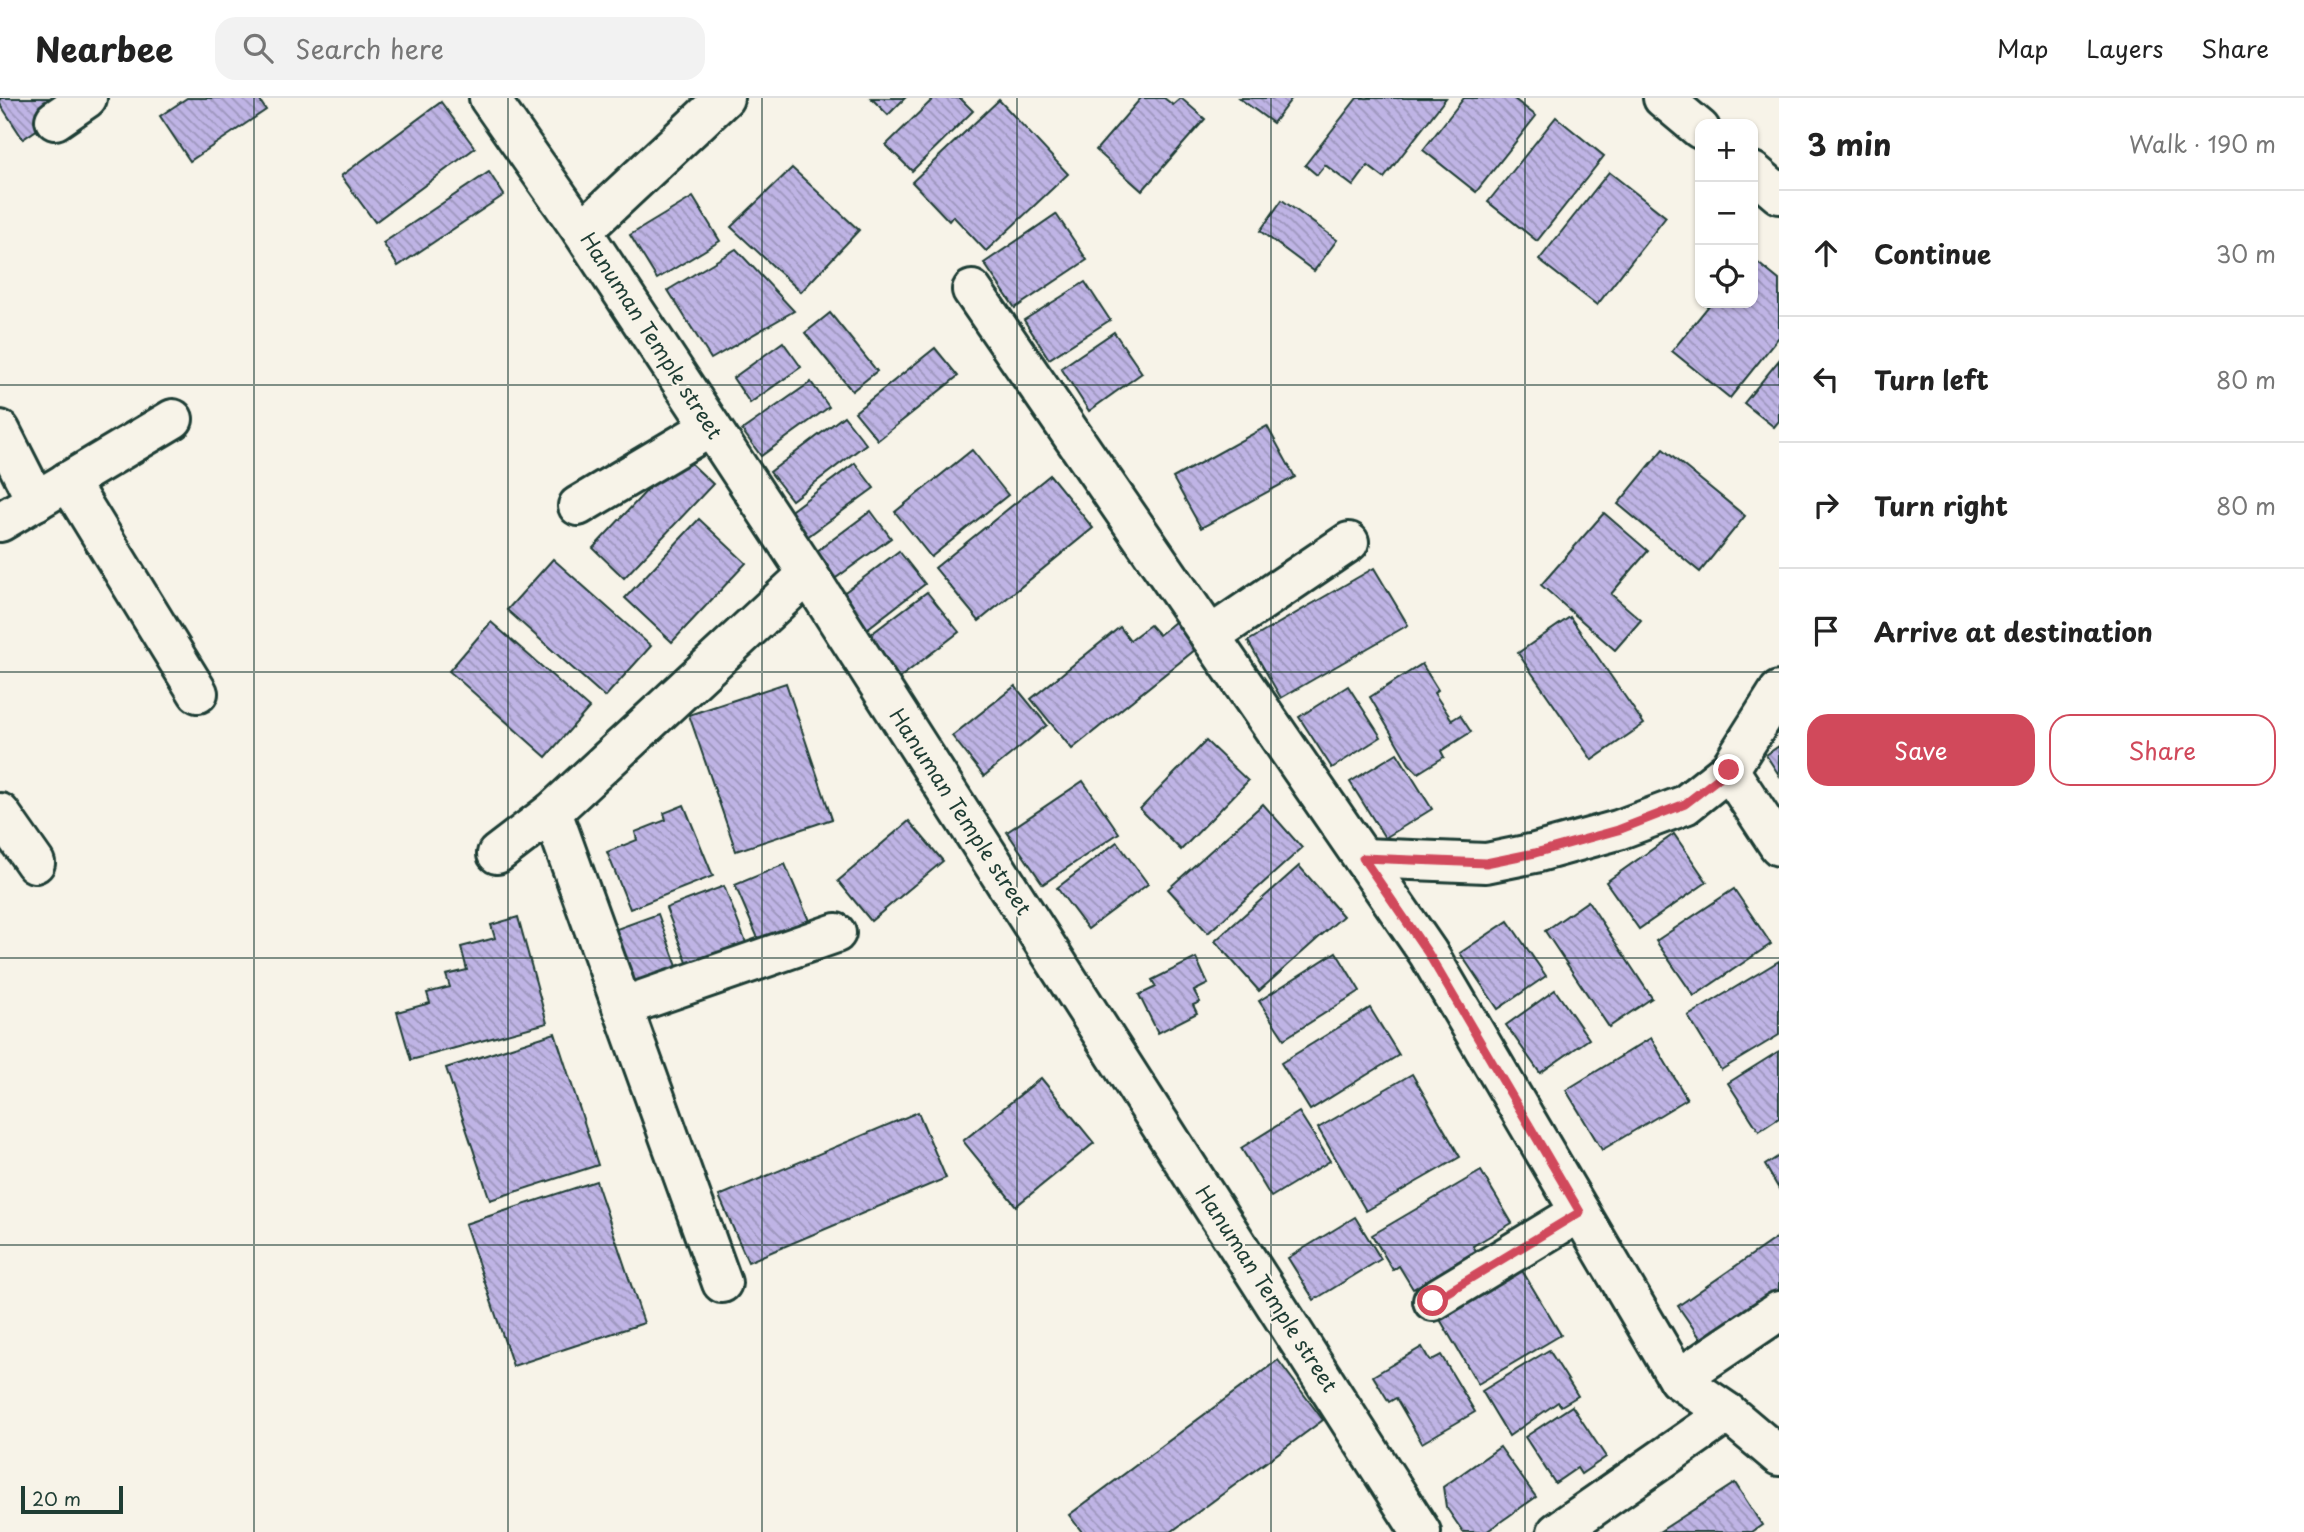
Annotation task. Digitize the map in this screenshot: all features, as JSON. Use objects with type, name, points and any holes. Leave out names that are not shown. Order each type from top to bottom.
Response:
[{"type":"street","points":[[55,120],[87,98]]},
{"type":"street","name":"Hanuman Temple street","points":[[489,98],[582,230],[808,575],[1422,1532]]},
{"type":"street","points":[[582,230],[724,98]]},
{"type":"street","points":[[1663,98],[1695,125]]},
{"type":"street","points":[[1758,176],[1779,194]]},
{"type":"street","points":[[972,290],[1428,953],[1678,1379],[1728,1413],[1779,1456]]},
{"type":"street","points":[[0,522],[173,419]]},
{"type":"street","points":[[578,506],[711,427]]},
{"type":"street","points":[[0,430],[36,501]]},
{"type":"street","points":[[68,481],[198,693]]},
{"type":"street","points":[[1210,636],[1349,542]]},
{"type":"street","points":[[497,854],[552,812],[808,575]]},
{"type":"street","points":[[1363,858],[1486,863],[1535,853],[1618,830],[1685,804],[1729,770],[1779,691]]},
{"type":"street","points":[[1729,770],[1779,846]]},
{"type":"street","points":[[552,812],[722,1283]]},
{"type":"street","points":[[0,813],[35,863]]},
{"type":"street","points":[[622,1007],[836,933]]},
{"type":"street","points":[[1433,1301],[1580,1212]]},
{"type":"street","points":[[1678,1379],[1779,1311]]},
{"type":"street","points":[[1557,1532],[1728,1413]]},
{"type":"building","points":[[0,98],[62,98],[69,108],[23,139],[0,104]]},
{"type":"building","points":[[187,98],[258,98],[266,110],[190,161],[160,116]]},
{"type":"building","points":[[871,98],[905,98],[888,115]]},
{"type":"building","points":[[934,98],[960,98],[973,111],[912,171],[886,145]]},
{"type":"building","points":[[1141,98],[1164,98],[1173,105],[1181,98],[1205,119],[1142,191],[1096,150]]},
{"type":"building","points":[[1239,98],[1292,98],[1273,123]]},
{"type":"building","points":[[1357,98],[1446,98],[1384,178],[1368,166],[1353,186],[1325,165],[1317,175],[1305,165]]},
{"type":"building","points":[[1464,98],[1513,98],[1536,116],[1476,192],[1423,150]]},
{"type":"building","points":[[999,100],[1068,174],[986,251],[953,216],[949,221],[912,182]]},
{"type":"building","points":[[441,102],[475,148],[375,222],[341,176]]},
{"type":"building","points":[[1556,117],[1604,156],[1537,241],[1488,202]]},
{"type":"building","points":[[792,168],[859,230],[801,292],[731,227]]},
{"type":"building","points":[[489,172],[504,195],[398,266],[383,243]]},
{"type":"building","points":[[1609,172],[1666,217],[1597,305],[1539,260]]},
{"type":"building","points":[[693,197],[720,241],[657,279],[630,235]]},
{"type":"building","points":[[1282,200],[1337,240],[1314,271],[1260,231]]},
{"type":"building","points":[[1056,214],[1087,260],[1015,308],[984,263]]},
{"type":"building","points":[[736,249],[794,311],[711,359],[668,290]]},
{"type":"building","points":[[1758,263],[1779,280],[1779,337],[1730,398],[1672,351],[1707,308],[1758,308]]},
{"type":"building","points":[[1085,282],[1110,320],[1049,359],[1024,320]]},
{"type":"building","points":[[830,313],[877,371],[852,391],[805,333]]},
{"type":"building","points":[[1114,332],[1142,373],[1089,411],[1061,368]]},
{"type":"building","points":[[783,342],[801,367],[750,403],[733,378]]},
{"type":"building","points":[[935,348],[958,376],[878,440],[855,412]]},
{"type":"building","points":[[1779,360],[1779,421],[1774,427],[1744,403]]},
{"type":"building","points":[[811,382],[829,407],[761,456],[742,430]]},
{"type":"building","points":[[844,416],[866,444],[792,500],[770,472]]},
{"type":"building","points":[[1267,426],[1295,477],[1201,528],[1173,478]]},
{"type":"building","points":[[1663,449],[1745,516],[1700,572],[1618,504]]},
{"type":"building","points":[[972,450],[1008,495],[931,557],[895,512]]},
{"type":"building","points":[[681,454],[713,484],[624,578],[593,548]]},
{"type":"building","points":[[855,463],[874,488],[807,537],[788,513]]},
{"type":"building","points":[[1050,475],[1093,528],[979,621],[935,568]]},
{"type":"building","points":[[871,511],[891,538],[829,583],[809,557]]},
{"type":"building","points":[[1604,513],[1648,551],[1611,594],[1641,620],[1615,650],[1541,585]]},
{"type":"building","points":[[699,519],[746,563],[672,642],[625,598]]},
{"type":"building","points":[[899,551],[925,584],[863,632],[837,598]]},
{"type":"building","points":[[553,559],[651,646],[605,697],[507,610]]},
{"type":"building","points":[[1374,568],[1408,625],[1281,698],[1248,641]]},
{"type":"building","points":[[927,592],[959,632],[894,682],[862,641]]},
{"type":"building","points":[[1570,617],[1644,724],[1592,760],[1518,653]]},
{"type":"building","points":[[1180,618],[1201,645],[1072,749],[1031,699],[1120,627],[1130,640],[1150,625],[1159,635]]},
{"type":"building","points":[[491,622],[589,708],[546,757],[449,671]]},
{"type":"building","points":[[1422,664],[1438,690],[1434,693],[1452,720],[1460,715],[1471,732],[1441,751],[1444,757],[1418,773],[1409,764],[1370,697]]},
{"type":"building","points":[[786,683],[832,819],[736,851],[689,715]]},
{"type":"building","points":[[1015,686],[1047,725],[984,776],[952,736]]},
{"type":"building","points":[[1348,686],[1381,737],[1332,768],[1299,717]]},
{"type":"building","points":[[1206,741],[1248,781],[1181,850],[1140,809]]},
{"type":"building","points":[[1779,746],[1779,775],[1766,755]]},
{"type":"building","points":[[1397,753],[1432,809],[1385,838],[1350,782]]},
{"type":"building","points":[[1083,781],[1119,833],[1043,884],[1007,832]]},
{"type":"building","points":[[1263,804],[1302,848],[1208,933],[1168,889]]},
{"type":"building","points":[[684,805],[713,876],[630,909],[607,852],[637,840],[635,832],[666,820],[664,813]]},
{"type":"building","points":[[909,821],[943,861],[871,921],[838,881]]},
{"type":"building","points":[[1674,834],[1707,882],[1639,929],[1606,882]]},
{"type":"building","points":[[1117,842],[1148,884],[1088,929],[1057,888]]},
{"type":"building","points":[[785,864],[810,923],[760,943],[735,885]]},
{"type":"building","points":[[1299,866],[1343,916],[1259,991],[1215,941]]},
{"type":"building","points":[[724,886],[748,948],[690,970],[666,908]]},
{"type":"building","points":[[1734,889],[1771,944],[1694,996],[1656,941]]},
{"type":"building","points":[[1588,901],[1652,998],[1609,1027],[1545,931]]},
{"type":"building","points":[[658,914],[679,972],[632,989],[611,931]]},
{"type":"building","points":[[518,917],[547,1023],[411,1060],[397,1012],[430,1003],[427,993],[450,987],[446,975],[467,970],[461,947],[495,938],[491,925]]},
{"type":"building","points":[[1508,921],[1546,976],[1498,1009],[1460,953]]},
{"type":"building","points":[[1336,952],[1360,991],[1284,1039],[1259,1001]]},
{"type":"building","points":[[1196,958],[1208,984],[1194,991],[1200,1002],[1193,1005],[1197,1013],[1158,1033],[1139,995],[1156,987],[1152,980]]},
{"type":"building","points":[[1779,961],[1779,1035],[1721,1070],[1688,1016]]},
{"type":"building","points":[[1555,990],[1589,1039],[1540,1073],[1506,1025]]},
{"type":"building","points":[[1370,1008],[1399,1055],[1310,1110],[1281,1063]]},
{"type":"building","points":[[555,1033],[598,1165],[490,1200],[446,1068]]},
{"type":"building","points":[[1651,1038],[1687,1099],[1602,1150],[1566,1090]]},
{"type":"building","points":[[1779,1051],[1779,1118],[1759,1131],[1728,1083]]},
{"type":"building","points":[[1412,1074],[1460,1157],[1366,1211],[1318,1128]]},
{"type":"building","points":[[1041,1078],[1094,1143],[1016,1206],[963,1141]]},
{"type":"building","points":[[918,1112],[946,1178],[748,1262],[719,1196]]},
{"type":"building","points":[[1299,1112],[1330,1161],[1271,1197],[1241,1148]]},
{"type":"building","points":[[1779,1156],[1779,1189],[1765,1165]]},
{"type":"building","points":[[1481,1171],[1512,1223],[1473,1246],[1477,1252],[1413,1289],[1399,1266],[1393,1270],[1372,1235]]},
{"type":"building","points":[[596,1181],[644,1323],[513,1366],[465,1224]]},
{"type":"building","points":[[1355,1217],[1381,1259],[1314,1300],[1288,1258]]},
{"type":"building","points":[[1779,1236],[1779,1302],[1709,1351],[1678,1306]]},
{"type":"building","points":[[1520,1267],[1561,1335],[1478,1384],[1438,1316]]},
{"type":"building","points":[[1422,1347],[1430,1361],[1441,1355],[1475,1412],[1422,1443],[1396,1398],[1389,1402],[1373,1376]]},
{"type":"building","points":[[1549,1350],[1578,1396],[1561,1406],[1558,1402],[1509,1436],[1482,1391]]},
{"type":"building","points":[[1278,1360],[1323,1420],[1171,1532],[1082,1532],[1069,1515]]},
{"type":"building","points":[[1572,1406],[1606,1457],[1581,1474],[1577,1468],[1555,1483],[1525,1437]]},
{"type":"building","points":[[1500,1447],[1536,1497],[1486,1532],[1463,1532],[1446,1507],[1443,1487]]},
{"type":"building","points":[[1735,1483],[1762,1525],[1752,1532],[1659,1532]]},
{"type":"route","points":[[1433,1301],[1580,1212],[1428,953],[1363,858],[1486,863],[1535,853],[1618,830],[1685,804],[1729,770]]}]
